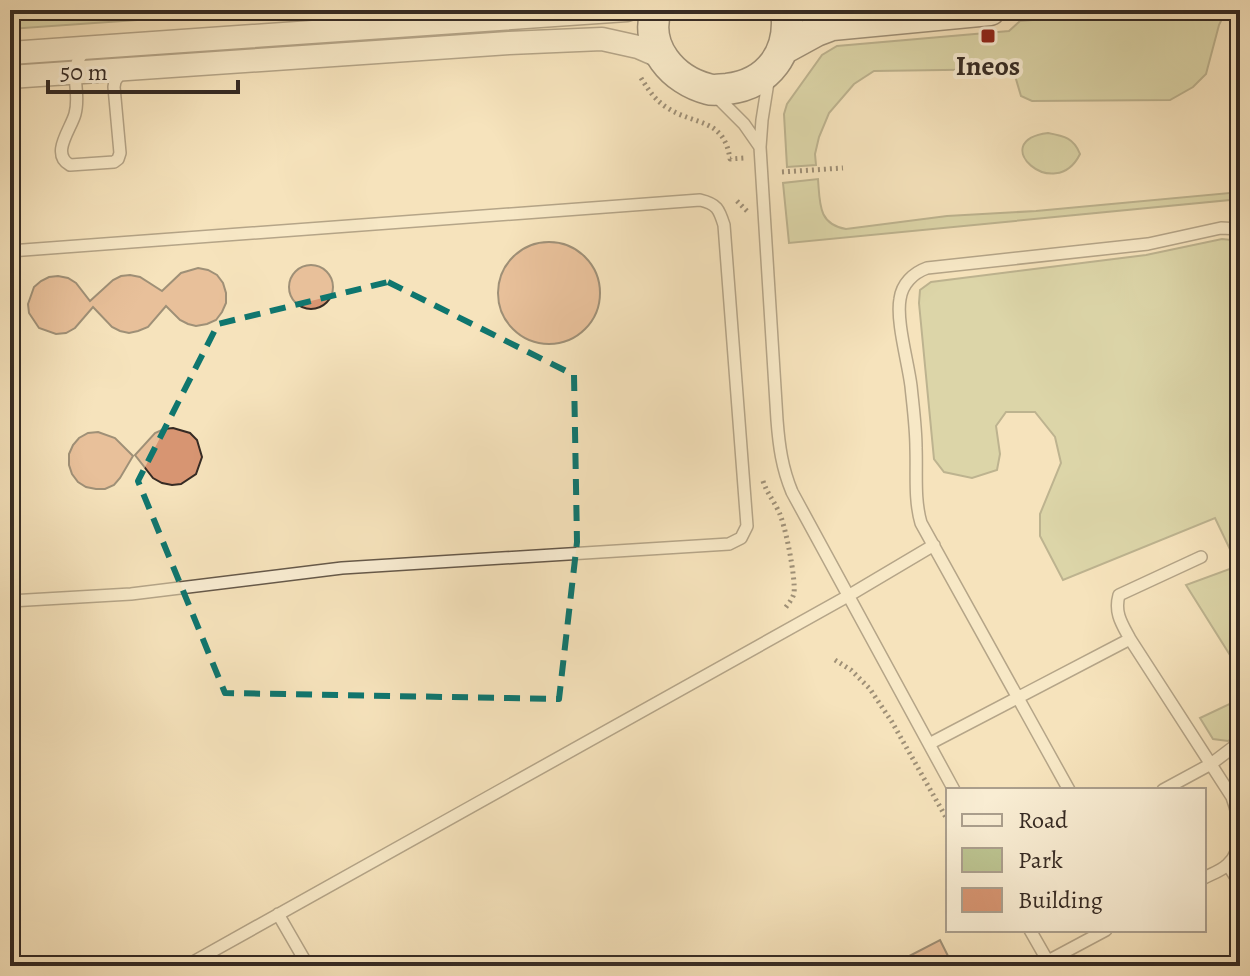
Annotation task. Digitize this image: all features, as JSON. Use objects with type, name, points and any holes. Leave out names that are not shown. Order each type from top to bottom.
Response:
[{"type":"main road","points":[[656,10],[653,19],[655,42],[661,57],[679,77],[710,90],[744,87],[816,31],[832,25],[990,10]]},
{"type":"main road","points":[[777,59],[787,36],[786,10]]},
{"type":"street","points":[[10,53],[627,10]]},
{"type":"street","points":[[10,77],[602,39],[618,41],[661,57]]},
{"type":"lane","points":[[87,48],[76,60],[77,101],[75,116],[65,133],[62,149],[65,163],[114,162],[118,159],[114,87],[124,69]]},
{"type":"lane","points":[[777,59],[764,101],[760,147],[784,474],[953,788]]},
{"type":"lane","points":[[710,90],[744,124],[760,147]]},
{"type":"lane","points":[[10,251],[684,201],[712,202],[720,211],[724,225],[747,526],[741,538],[729,544],[342,568],[131,594],[10,601]]},
{"type":"lane","points":[[1068,788],[921,523],[917,508],[916,446],[899,310],[900,296],[906,283],[917,272],[927,268],[1148,244],[1221,228],[1240,229]]},
{"type":"lane","points":[[186,966],[934,545]]},
{"type":"lane","points":[[1201,557],[1119,595],[1116,605],[1130,639],[1232,797],[1238,813],[1237,851],[1228,865],[1206,877]]},
{"type":"lane","points":[[929,744],[1130,639]]},
{"type":"lane","points":[[1167,788],[1211,764],[1240,742]]},
{"type":"lane","points":[[1228,865],[1240,884]]},
{"type":"lane","points":[[278,914],[308,966]]},
{"type":"lane","points":[[1031,932],[1049,964],[1103,932]]},
{"type":"path","points":[[782,172],[843,168]]},
{"type":"path","points":[[835,660],[851,670],[870,689],[946,817]]},
{"type":"highlighted area","points":[[388,282],[574,375],[577,542],[559,699],[225,693],[138,481],[218,324]]},
{"type":"green space","points":[[10,10],[179,10],[179,17],[10,29]]},
{"type":"green space","points":[[1157,10],[1226,10],[1206,74],[1193,87],[1170,100],[1032,101],[1021,96],[1013,69],[874,71],[854,84],[829,113],[819,137],[816,165],[787,167],[784,114],[787,104],[822,55],[837,46],[1009,31],[1020,21]]},
{"type":"green space","points":[[1048,133],[1075,144],[1080,154],[1069,168],[1056,173],[1042,172],[1031,166],[1024,157],[1023,147],[1030,138]]},
{"type":"green space","points":[[818,179],[820,204],[825,218],[846,229],[947,216],[1240,192],[1240,199],[789,243],[783,183]]},
{"type":"green space","points":[[1222,239],[1240,241],[1240,671],[1186,585],[1238,566],[1215,518],[1063,580],[1040,536],[1040,514],[1061,463],[1055,437],[1035,412],[1006,412],[996,426],[1000,454],[997,470],[972,478],[944,472],[934,459],[919,303],[920,290],[931,282],[1146,255]]},
{"type":"green space","points":[[1240,699],[1240,733],[1228,741],[1213,739],[1200,718]]},
{"type":"building","points":[[549,242],[568,246],[585,257],[596,274],[600,293],[596,312],[585,329],[568,340],[549,344],[530,340],[513,329],[502,312],[498,293],[502,274],[513,257],[530,246]]},
{"type":"building","points":[[311,265],[327,271],[333,287],[327,303],[311,309],[295,303],[289,287],[295,271]]},
{"type":"building","points":[[198,268],[217,275],[226,293],[222,312],[216,320],[207,324],[188,324],[166,306],[148,327],[129,333],[112,327],[93,307],[75,328],[56,334],[39,328],[29,313],[28,304],[34,287],[49,277],[68,278],[90,301],[121,276],[140,277],[162,291],[181,273]]},
{"type":"building","points":[[173,428],[190,433],[197,440],[202,457],[196,474],[181,484],[172,485],[153,478],[135,455],[155,433]]},
{"type":"building","points":[[98,432],[115,438],[133,456],[120,478],[105,489],[86,487],[78,482],[69,465],[69,454],[79,438]]},
{"type":"building","points":[[940,940],[953,966],[890,966]]},
{"type":"place","name":"Ineos","points":[[988,36]]}]
